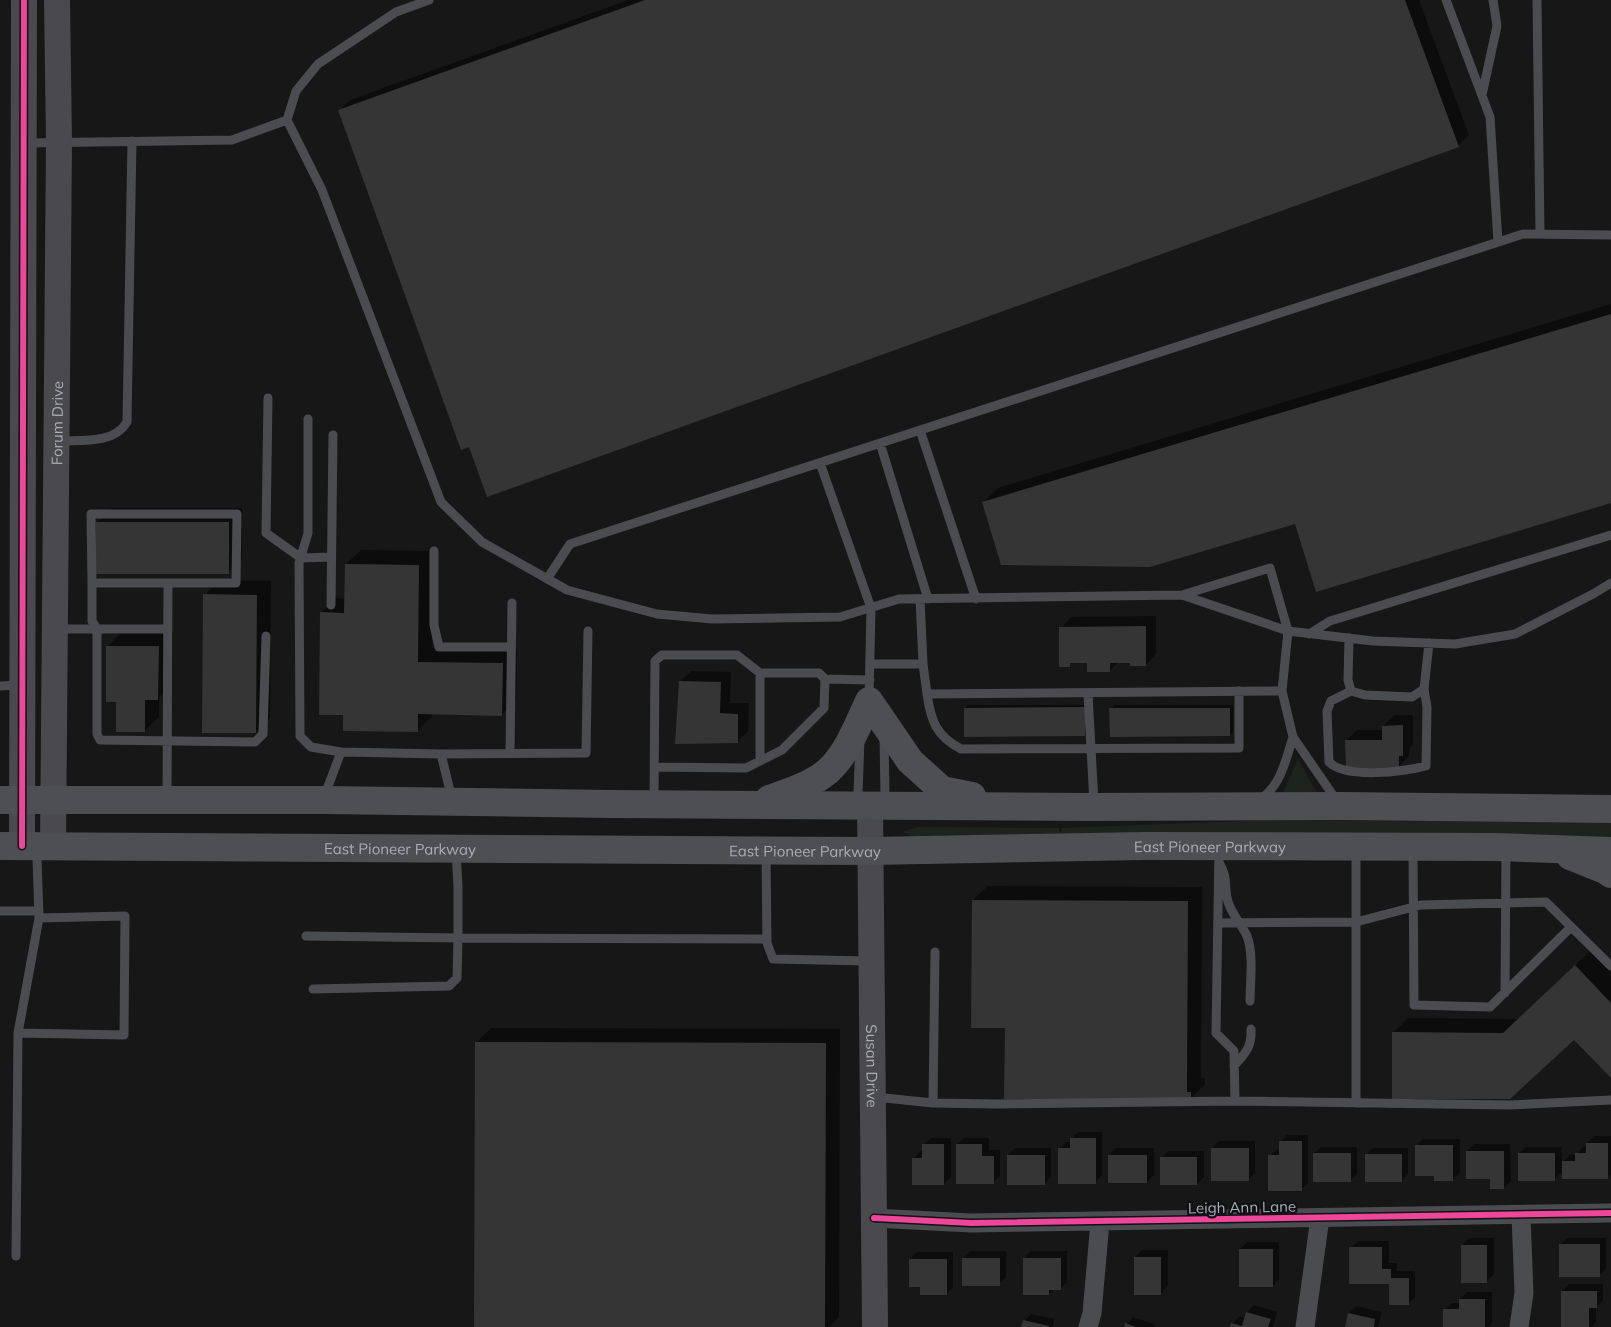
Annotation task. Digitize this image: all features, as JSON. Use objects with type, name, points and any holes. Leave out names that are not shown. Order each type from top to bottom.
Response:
[{"type":"main road","points":[[756,804],[796,790],[828,770],[852,739],[870,690]]},
{"type":"main road","points":[[870,690],[910,761],[942,790],[1028,806]]},
{"type":"main road","points":[[1565,808],[1611,793]]},
{"type":"main road","points":[[11,800],[322,800],[654,804],[1094,807],[1340,806],[1611,809]]},
{"type":"main road","name":"East Pioneer Parkway","points":[[28,849],[455,848],[1219,854],[1356,847],[1413,847],[1611,851]]},
{"type":"main road","points":[[1552,849],[1599,867],[1611,874]]},
{"type":"street","points":[[24,0],[24,506],[11,685],[11,800],[28,849]]},
{"type":"street","name":"Forum Drive","points":[[28,849],[53,800],[59,142],[57,0]]},
{"type":"street","points":[[24,506],[57,506]]},
{"type":"street","name":"Susan Drive","points":[[870,805],[875,1327]]},
{"type":"street","name":"Leigh Ann Lane","points":[[874,1218],[970,1223],[1611,1213]]},
{"type":"street","points":[[1519,1327],[1524,1293],[1521,1215]]},
{"type":"street","points":[[1306,1327],[1320,1218]]},
{"type":"street","points":[[1088,1327],[1092,1313],[1100,1222]]},
{"type":"lane","points":[[429,0],[396,12],[318,64],[296,91],[287,120],[322,190],[441,502],[482,542],[567,590],[666,615],[712,619],[840,618],[899,599],[1182,595],[1270,568],[1288,631],[1282,690],[1293,737],[1340,806]]},
{"type":"lane","points":[[1446,0],[1490,117],[1498,242]]},
{"type":"lane","points":[[1482,96],[1497,26],[1493,0]]},
{"type":"lane","points":[[1537,0],[1540,234]]},
{"type":"lane","points":[[25,143],[232,140],[287,120]]},
{"type":"lane","points":[[56,441],[105,438],[115,435],[127,422],[132,141]]},
{"type":"lane","points":[[547,579],[570,544],[1498,242],[1523,234],[1611,235]]},
{"type":"lane","points":[[268,398],[266,533],[301,558],[331,557]]},
{"type":"lane","points":[[308,419],[308,533],[301,558],[300,736],[311,747],[341,752],[586,754],[588,631]]},
{"type":"lane","points":[[920,430],[976,599]]},
{"type":"lane","points":[[331,605],[333,436]]},
{"type":"lane","points":[[880,443],[924,599],[923,664],[926,694],[936,727],[946,741],[961,749],[1239,748],[1239,691]]},
{"type":"lane","points":[[820,463],[871,608],[870,690],[861,729],[858,794],[870,805],[885,796],[884,731],[870,690]]},
{"type":"lane","points":[[92,583],[236,583],[237,514],[91,514],[92,621],[97,629],[97,734],[100,740],[255,742],[263,734],[266,636]]},
{"type":"lane","points":[[1308,634],[1330,621],[1611,535]]},
{"type":"lane","points":[[434,551],[434,625],[439,647],[512,648]]},
{"type":"lane","points":[[167,800],[168,583]]},
{"type":"lane","points":[[1182,595],[1288,631],[1349,638],[1455,644],[1515,634],[1611,583]]},
{"type":"lane","points":[[510,754],[512,603]]},
{"type":"lane","points":[[56,629],[168,629]]},
{"type":"lane","points":[[1349,638],[1348,680],[1351,690]]},
{"type":"lane","points":[[1424,689],[1412,697],[1365,695],[1351,690],[1331,701],[1327,711],[1329,762],[1335,769],[1348,772],[1412,770],[1426,766],[1427,707],[1424,689],[1429,643]]},
{"type":"lane","points":[[654,804],[655,661],[662,655],[736,655],[760,673],[819,673],[825,679],[870,690]]},
{"type":"lane","points":[[870,664],[923,664]]},
{"type":"lane","points":[[760,673],[760,761]]},
{"type":"lane","points":[[654,767],[746,768],[782,750],[824,708],[825,679]]},
{"type":"lane","points":[[926,694],[1088,694],[1282,690]]},
{"type":"lane","points":[[1088,694],[1094,807]]},
{"type":"lane","points":[[1248,806],[1268,794],[1280,777],[1293,737]]},
{"type":"lane","points":[[322,800],[341,752]]},
{"type":"lane","points":[[441,754],[453,802]]},
{"type":"lane","points":[[1356,847],[1356,1103]]},
{"type":"lane","points":[[1413,847],[1414,1005],[1490,1007],[1571,927]]},
{"type":"lane","points":[[312,988],[449,986],[457,978],[458,886],[455,848]]},
{"type":"lane","points":[[1505,992],[1504,903],[1506,848]]},
{"type":"lane","points":[[16,1256],[18,1033],[38,914],[28,849]]},
{"type":"lane","points":[[766,850],[767,939],[773,958],[871,961]]},
{"type":"lane","points":[[1219,854],[1227,877],[1227,898],[1250,947],[1250,1001]]},
{"type":"lane","points":[[1219,854],[1216,1033],[1234,1051],[1235,1102]]},
{"type":"lane","points":[[1218,924],[1356,922],[1414,906],[1546,902],[1611,966]]},
{"type":"lane","points":[[0,911],[125,916],[124,1035],[18,1033]]},
{"type":"lane","points":[[306,936],[767,939]]},
{"type":"lane","points":[[933,1102],[936,952]]},
{"type":"lane","points":[[1234,1066],[1248,1052],[1251,1041],[1251,1029]]},
{"type":"lane","points":[[873,1097],[933,1102],[996,1104],[1235,1102],[1510,1105],[1611,1100]]},
{"type":"shaded area","points":[[1298,759],[1317,793],[1283,793]]},
{"type":"shaded area","points":[[1270,820],[1611,822],[1611,842],[918,838],[902,832],[918,827],[1059,828],[1059,832],[1062,831],[1062,828]]},
{"type":"building","points":[[645,0],[1405,0],[1459,147],[487,497],[469,447],[461,450],[338,110]]},
{"type":"building","points":[[1611,314],[1611,503],[1316,592],[1295,524],[1150,567],[1001,565],[982,502]]},
{"type":"building","points":[[96,522],[229,522],[229,574],[96,574]]},
{"type":"building","points":[[345,564],[419,565],[418,662],[503,663],[502,716],[418,714],[418,732],[343,731],[343,715],[319,715],[320,612],[344,613]]},
{"type":"building","points":[[203,594],[257,595],[256,733],[202,733]]},
{"type":"building","points":[[1146,626],[1146,666],[1130,666],[1130,663],[1110,663],[1110,672],[1087,672],[1087,663],[1070,663],[1070,667],[1059,667],[1059,627]]},
{"type":"building","points":[[106,646],[159,646],[158,700],[145,700],[145,732],[116,732],[116,702],[106,702]]},
{"type":"building","points":[[679,681],[721,682],[720,713],[738,714],[738,743],[675,744]]},
{"type":"building","points":[[1085,707],[1085,736],[964,737],[964,708]]},
{"type":"building","points":[[1109,708],[1230,708],[1230,736],[1110,737]]},
{"type":"building","points":[[1403,725],[1403,756],[1399,756],[1399,768],[1346,769],[1345,740],[1382,740],[1382,726]]},
{"type":"building","points":[[972,900],[1188,901],[1187,1092],[1191,1092],[1191,1100],[1004,1099],[1005,1028],[971,1028]]},
{"type":"building","points":[[1575,965],[1611,1003],[1611,1078],[1574,1040],[1510,1099],[1392,1099],[1392,1032],[1503,1033]]},
{"type":"building","points":[[475,1042],[826,1043],[825,1327],[474,1327]]},
{"type":"building","points":[[1070,1138],[1096,1138],[1096,1184],[1058,1184],[1058,1148],[1070,1148]]},
{"type":"building","points":[[1279,1141],[1302,1141],[1302,1191],[1268,1191],[1268,1155],[1279,1155]]},
{"type":"building","points":[[1586,1143],[1608,1143],[1608,1179],[1562,1179],[1562,1161],[1575,1161],[1575,1153],[1586,1153]]},
{"type":"building","points":[[922,1144],[944,1144],[944,1185],[912,1185],[912,1158],[922,1158]]},
{"type":"building","points":[[956,1144],[982,1144],[982,1156],[994,1156],[994,1184],[956,1184]]},
{"type":"building","points":[[1415,1145],[1453,1145],[1453,1181],[1434,1181],[1434,1176],[1415,1176]]},
{"type":"building","points":[[1211,1148],[1249,1148],[1249,1181],[1211,1181]]},
{"type":"building","points":[[1466,1151],[1504,1151],[1504,1189],[1490,1189],[1490,1179],[1466,1179]]},
{"type":"building","points":[[1313,1153],[1351,1153],[1351,1182],[1313,1182]]},
{"type":"building","points":[[1518,1153],[1555,1153],[1555,1181],[1518,1181]]},
{"type":"building","points":[[1365,1154],[1402,1154],[1402,1182],[1365,1182]]},
{"type":"building","points":[[1007,1155],[1045,1155],[1045,1185],[1007,1185]]},
{"type":"building","points":[[1108,1155],[1147,1155],[1147,1183],[1108,1183]]},
{"type":"building","points":[[1160,1157],[1197,1157],[1197,1185],[1160,1185]]},
{"type":"building","points":[[1559,1244],[1600,1244],[1600,1277],[1559,1277]]},
{"type":"building","points":[[1461,1245],[1487,1245],[1487,1283],[1461,1283]]},
{"type":"building","points":[[1349,1247],[1382,1247],[1382,1269],[1391,1269],[1391,1278],[1409,1278],[1409,1305],[1389,1305],[1389,1284],[1349,1284]]},
{"type":"building","points":[[1239,1249],[1273,1249],[1273,1287],[1239,1287]]},
{"type":"building","points":[[1134,1257],[1161,1257],[1161,1295],[1134,1295]]},
{"type":"building","points":[[962,1258],[1000,1258],[1000,1286],[962,1286]]},
{"type":"building","points":[[1023,1258],[1061,1258],[1061,1290],[1049,1290],[1049,1295],[1023,1295]]},
{"type":"building","points":[[909,1259],[947,1259],[947,1295],[920,1295],[920,1287],[909,1287]]},
{"type":"building","points":[[1561,1291],[1597,1291],[1597,1308],[1589,1308],[1589,1327],[1561,1327]]},
{"type":"building","points":[[1459,1299],[1485,1299],[1485,1327],[1443,1327],[1443,1309],[1459,1309]]},
{"type":"building","points":[[1246,1312],[1271,1319],[1268,1327],[1230,1327],[1231,1323],[1242,1326]]},
{"type":"building","points":[[1348,1313],[1375,1319],[1374,1327],[1345,1327]]},
{"type":"building","points":[[1023,1320],[1049,1326],[1049,1327],[1021,1327]]},
{"type":"building","points":[[1125,1323],[1136,1327],[1124,1327]]},
{"type":"cycle path","points":[[22,846],[24,0]]},
{"type":"cycle path","points":[[874,1218],[971,1223],[1611,1213]]}]
